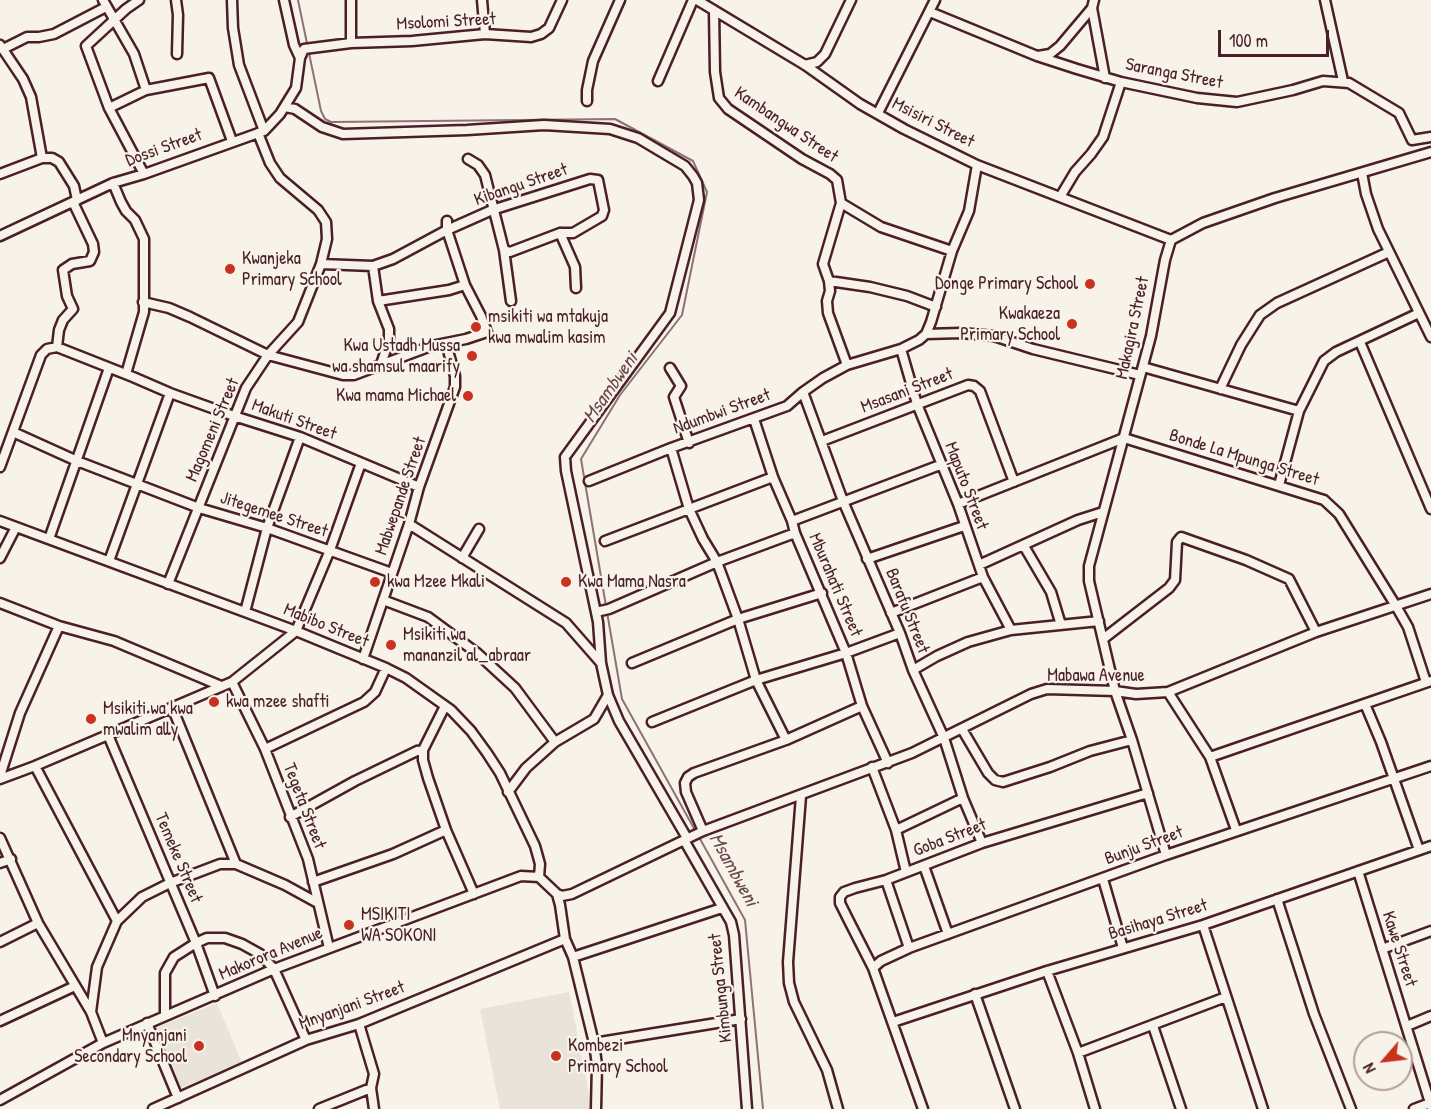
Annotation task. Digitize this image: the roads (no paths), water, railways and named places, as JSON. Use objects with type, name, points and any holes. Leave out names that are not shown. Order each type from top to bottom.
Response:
[{"type":"street","points":[[140,0],[86,46],[109,108],[144,174]]},
{"type":"street","points":[[176,0],[177,54]]},
{"type":"street","points":[[232,0],[233,28],[239,65],[261,132],[273,124],[296,88],[306,51],[294,45],[284,0]]},
{"type":"street","points":[[351,0],[351,43]]},
{"type":"street","points":[[482,0],[485,34]]},
{"type":"street","name":"Msolomi Street","points":[[306,51],[351,43],[412,41],[485,34],[531,36],[541,34],[549,28],[562,0]]},
{"type":"street","points":[[587,101],[593,61],[620,0]]},
{"type":"street","points":[[658,81],[695,0]]},
{"type":"street","name":"Msisiri Street","points":[[695,0],[806,65],[860,104],[904,129],[977,165],[1171,240]]},
{"type":"street","points":[[806,65],[817,62],[825,54],[851,0]]},
{"type":"street","points":[[878,113],[935,0]]},
{"type":"street","points":[[1325,0],[1343,81],[1399,113],[1413,140],[1431,137]]},
{"type":"street","points":[[42,158],[31,96],[23,79],[1,47],[27,37],[54,34],[105,3],[134,54],[146,90]]},
{"type":"street","points":[[1037,56],[1050,54],[1060,46],[1093,4]]},
{"type":"street","points":[[1093,4],[1106,78]]},
{"type":"street","name":"Kambangwa Street","points":[[714,11],[715,72],[719,98],[738,116],[837,180],[841,203]]},
{"type":"street","name":"Saranga Street","points":[[930,12],[1037,56],[1121,82],[1197,98],[1237,102],[1323,81],[1343,81]]},
{"type":"street","points":[[109,108],[146,90],[196,79],[210,79],[232,141]]},
{"type":"street","points":[[1060,197],[1075,172],[1103,137],[1121,82]]},
{"type":"street","points":[[285,107],[295,109],[322,127],[343,134],[544,125],[610,129],[647,143],[685,166],[697,183],[699,200],[670,313],[565,458],[566,471],[603,611],[601,663],[608,695],[619,722],[693,836]]},
{"type":"street","name":"Dossi Street","points":[[0,236],[113,183],[261,132]]},
{"type":"street","name":"Magomeni Street","points":[[168,584],[246,388],[268,356],[298,322],[321,264],[327,239],[326,222],[318,210],[280,178],[270,163],[261,132]]},
{"type":"street","points":[[1171,240],[1213,219],[1275,198],[1431,152]]},
{"type":"street","points":[[0,174],[42,158],[52,158],[59,162],[74,186],[75,201],[93,244],[94,252],[90,261],[72,264],[63,270],[67,296],[73,309],[63,320],[57,347],[47,349],[41,355],[0,467]]},
{"type":"street","points":[[468,159],[481,168],[504,250],[511,301]]},
{"type":"street","points":[[977,165],[969,211],[952,251],[926,334],[961,333],[994,336],[1033,349],[1220,389],[1299,411]]},
{"type":"street","points":[[1362,172],[1366,194],[1389,252],[1431,337]]},
{"type":"street","name":"Kibangu Street","points":[[321,264],[373,266],[393,260],[447,226],[590,179],[598,180],[604,210],[602,216],[573,232],[560,233],[510,252],[504,250]]},
{"type":"street","points":[[113,183],[126,212],[135,219],[144,239],[144,316],[126,374]]},
{"type":"street","points":[[847,365],[828,313],[829,281],[823,264],[841,203],[881,227],[952,251]]},
{"type":"street","points":[[143,302],[169,308],[190,317],[268,356],[343,375],[354,375],[431,346],[487,332],[465,285],[447,226]]},
{"type":"street","points":[[560,233],[575,267],[576,288]]},
{"type":"street","name":"Makagira Street","points":[[1166,855],[1115,691],[1089,581],[1089,566],[1151,336],[1171,240]]},
{"type":"street","points":[[1220,389],[1241,345],[1260,315],[1277,303],[1389,252]]},
{"type":"street","points":[[373,266],[378,301],[389,329],[380,367]]},
{"type":"street","points":[[829,281],[870,287],[907,296],[936,307]]},
{"type":"street","points":[[378,301],[465,285]]},
{"type":"street","points":[[1279,485],[1299,411],[1324,361],[1332,354],[1419,313]]},
{"type":"street","name":"Ndumbwi Street","points":[[589,481],[671,448],[787,406],[802,392],[847,365],[901,349],[926,334]]},
{"type":"street","points":[[1360,342],[1431,509]]},
{"type":"street","name":"Mabwepande Street","points":[[363,658],[409,524],[419,487],[455,387],[455,376],[446,343]]},
{"type":"street","name":"Makuti Street","points":[[57,347],[234,417],[300,437],[419,487]]},
{"type":"street","name":"Maputo Street","points":[[901,349],[917,404],[940,465],[958,504],[983,577],[1011,630]]},
{"type":"street","points":[[49,539],[109,368]]},
{"type":"street","points":[[670,368],[681,386],[674,397],[689,443]]},
{"type":"street","name":"Msasani Street","points":[[822,441],[968,385],[974,386],[980,391],[1014,482]]},
{"type":"street","name":"Barafu Street","points":[[802,392],[843,501],[900,633],[913,670],[944,738],[963,798],[982,843]]},
{"type":"street","points":[[109,561],[170,393]]},
{"type":"street","name":"Mburahati Street","points":[[754,419],[795,533],[846,653],[862,706],[888,763]]},
{"type":"street","name":"Jitegemee Street","points":[[14,432],[77,461],[199,508],[267,528],[392,573]]},
{"type":"street","points":[[245,612],[267,528],[300,437]]},
{"type":"street","points":[[958,504],[1124,438]]},
{"type":"street","name":"Bonde La Mpunga Street","points":[[1124,438],[1324,500],[1339,514],[1396,606],[1408,627],[1429,682]]},
{"type":"street","points":[[671,448],[688,509],[717,562],[738,619],[756,680],[786,740]]},
{"type":"street","points":[[0,778],[35,766],[232,682],[296,631],[330,550],[361,463]]},
{"type":"street","points":[[792,521],[940,465]]},
{"type":"street","points":[[605,542],[773,477]]},
{"type":"street","points":[[979,565],[1078,520],[1103,512]]},
{"type":"street","name":"Mabibo Street","points":[[0,521],[296,631],[406,678],[445,706],[471,731],[487,753],[500,773],[535,846],[540,864],[539,877]]},
{"type":"street","points":[[409,524],[566,624],[601,663]]},
{"type":"street","points":[[867,559],[964,526]]},
{"type":"street","points":[[0,558],[16,527]]},
{"type":"street","points":[[462,558],[479,529]]},
{"type":"street","points":[[603,611],[717,562],[795,533]]},
{"type":"street","points":[[1103,639],[1169,588],[1175,580],[1176,542],[1181,537],[1246,560],[1289,579],[1316,632]]},
{"type":"street","points":[[1024,546],[1051,592],[1061,625]]},
{"type":"street","points":[[891,613],[983,577]]},
{"type":"street","points":[[632,663],[738,619],[822,593]]},
{"type":"street","name":"Mabawa Avenue","points":[[693,836],[872,767],[888,763],[1023,698],[1047,689],[1115,691],[1136,694],[1168,692],[1316,632],[1431,594]]},
{"type":"street","points":[[383,600],[428,617],[477,653],[515,688],[555,742]]},
{"type":"street","points":[[0,603],[59,626],[114,641],[220,686]]},
{"type":"street","points":[[913,670],[968,642],[1011,630],[1099,621]]},
{"type":"street","points":[[0,778],[20,713],[59,626]]},
{"type":"street","points":[[652,722],[756,680],[846,653],[900,633]]},
{"type":"street","points":[[264,749],[364,702],[375,692],[386,668]]},
{"type":"street","name":"Tegeta Street","points":[[232,682],[264,749],[308,859],[316,902],[329,948]]},
{"type":"street","points":[[1210,757],[1429,682]]},
{"type":"street","points":[[1168,692],[1210,757],[1236,830]]},
{"type":"street","points":[[508,792],[526,768],[555,742],[594,719],[608,695]]},
{"type":"street","points":[[1365,704],[1419,850]]},
{"type":"street","points":[[445,706],[423,750],[428,778],[446,830],[474,894]]},
{"type":"street","points":[[693,836],[685,783],[688,777],[786,740],[862,706]]},
{"type":"street","points":[[172,707],[236,864]]},
{"type":"street","points":[[962,729],[987,773],[995,780],[1004,782],[1090,751],[1132,740]]},
{"type":"street","name":"Temeke Street","points":[[108,735],[196,942],[215,996]]},
{"type":"street","points":[[291,817],[355,781],[423,750]]},
{"type":"street","points":[[35,766],[117,921]]},
{"type":"street","name":"Bunju Street","points":[[873,968],[881,961],[909,948],[1236,830],[1431,766]]},
{"type":"street","points":[[872,767],[896,830],[906,872]]},
{"type":"street","name":"Goba Street","points":[[873,968],[840,903],[840,897],[844,892],[886,880],[982,843],[1148,793]]},
{"type":"street","points":[[801,795],[788,962],[789,983],[794,1002],[827,1070],[838,1109]]},
{"type":"street","points":[[896,830],[963,798]]},
{"type":"street","points":[[313,882],[393,854],[446,830]]},
{"type":"street","points":[[539,877],[557,894],[562,896],[572,894],[693,836]]},
{"type":"street","name":"Kimbunga Street","points":[[693,836],[722,908],[731,922],[734,935],[747,1109]]},
{"type":"street","points":[[0,838],[38,923],[91,1011],[103,1043]]},
{"type":"street","name":"Basihaya Street","points":[[893,1022],[1047,971],[1203,925],[1431,846]]},
{"type":"street","points":[[0,863],[11,859]]},
{"type":"street","points":[[91,1011],[97,967],[117,921],[142,897],[170,883],[220,864],[236,864],[285,885],[316,902]]},
{"type":"street","points":[[924,866],[948,934]]},
{"type":"street","name":"Kawe Street","points":[[1358,871],[1430,1105]]},
{"type":"street","name":"Makorora Avenue","points":[[0,1100],[103,1043],[274,969],[521,876],[539,877]]},
{"type":"street","points":[[1103,879],[1123,948]]},
{"type":"street","points":[[886,880],[909,948]]},
{"type":"street","points":[[557,894],[565,939],[573,957],[594,1043],[597,1065],[596,1109]]},
{"type":"street","points":[[1276,899],[1314,1014],[1351,1109]]},
{"type":"street","points":[[573,957],[722,908]]},
{"type":"street","points":[[0,942],[38,923]]},
{"type":"street","points":[[1203,925],[1263,1109]]},
{"type":"street","points":[[1382,949],[1431,931]]},
{"type":"street","points":[[165,1015],[165,973],[174,957],[196,942],[207,938],[225,938],[260,954],[274,969],[306,1040]]},
{"type":"street","name":"Mnyanjani Street","points":[[153,1109],[306,1040],[359,1024],[565,939]]},
{"type":"street","points":[[873,968],[923,1109]]},
{"type":"street","points":[[1047,971],[1095,1109]]},
{"type":"street","points":[[0,1021],[75,986]]},
{"type":"street","points":[[975,994],[1015,1109]]},
{"type":"street","points":[[1077,1053],[1226,997]]},
{"type":"street","points":[[1407,1026],[1431,1016]]},
{"type":"street","points":[[594,1043],[741,1019]]},
{"type":"street","points":[[147,1023],[178,1098]]},
{"type":"street","points":[[359,1024],[374,1074],[370,1088],[374,1109]]},
{"type":"street","points":[[1153,1026],[1180,1108]]},
{"type":"street","points":[[319,1109],[370,1088]]},
{"type":"street","points":[[1414,1109],[1430,1105]]},
{"type":"waterway","name":"Msambweni","points":[[298,0],[321,111],[325,119],[331,122],[615,119],[693,161],[707,192],[682,315],[620,395],[581,459],[606,606]]},
{"type":"waterway","name":"Msambweni","points":[[607,612],[622,699],[696,832]]},
{"type":"waterway","name":"Msambweni","points":[[699,837],[745,920],[763,1109]]},
{"type":"place","name":"Kwanjeka Primary School","points":[[230,269]]},
{"type":"place","name":"Donge Primary School","points":[[1090,284]]},
{"type":"place","name":"Kwakaeza Primary School","points":[[1072,324]]},
{"type":"place","name":"msikiti wa mtakuja kwa mwalim kasim","points":[[476,327]]},
{"type":"place","name":"Kwa Ustadh Mussa wa shamsul maarify","points":[[472,356]]},
{"type":"place","name":"Kwa mama Michael","points":[[468,396]]},
{"type":"place","name":"kwa Mzee Mkali","points":[[375,582]]},
{"type":"place","name":"Kwa Mama Nasra","points":[[566,582]]},
{"type":"place","name":"Msikiti wa mananzil al_abraar","points":[[391,645]]},
{"type":"place","name":"kwa mzee shafti","points":[[214,702]]},
{"type":"place","name":"Msikiti wa kwa mwalim ally","points":[[91,719]]},
{"type":"place","name":"MSIKITI WA SOKONI","points":[[349,925]]},
{"type":"place","name":"Mnyanjani Secondary School","points":[[199,1046]]},
{"type":"place","name":"Kombezi Primary School","points":[[556,1056]]}]
